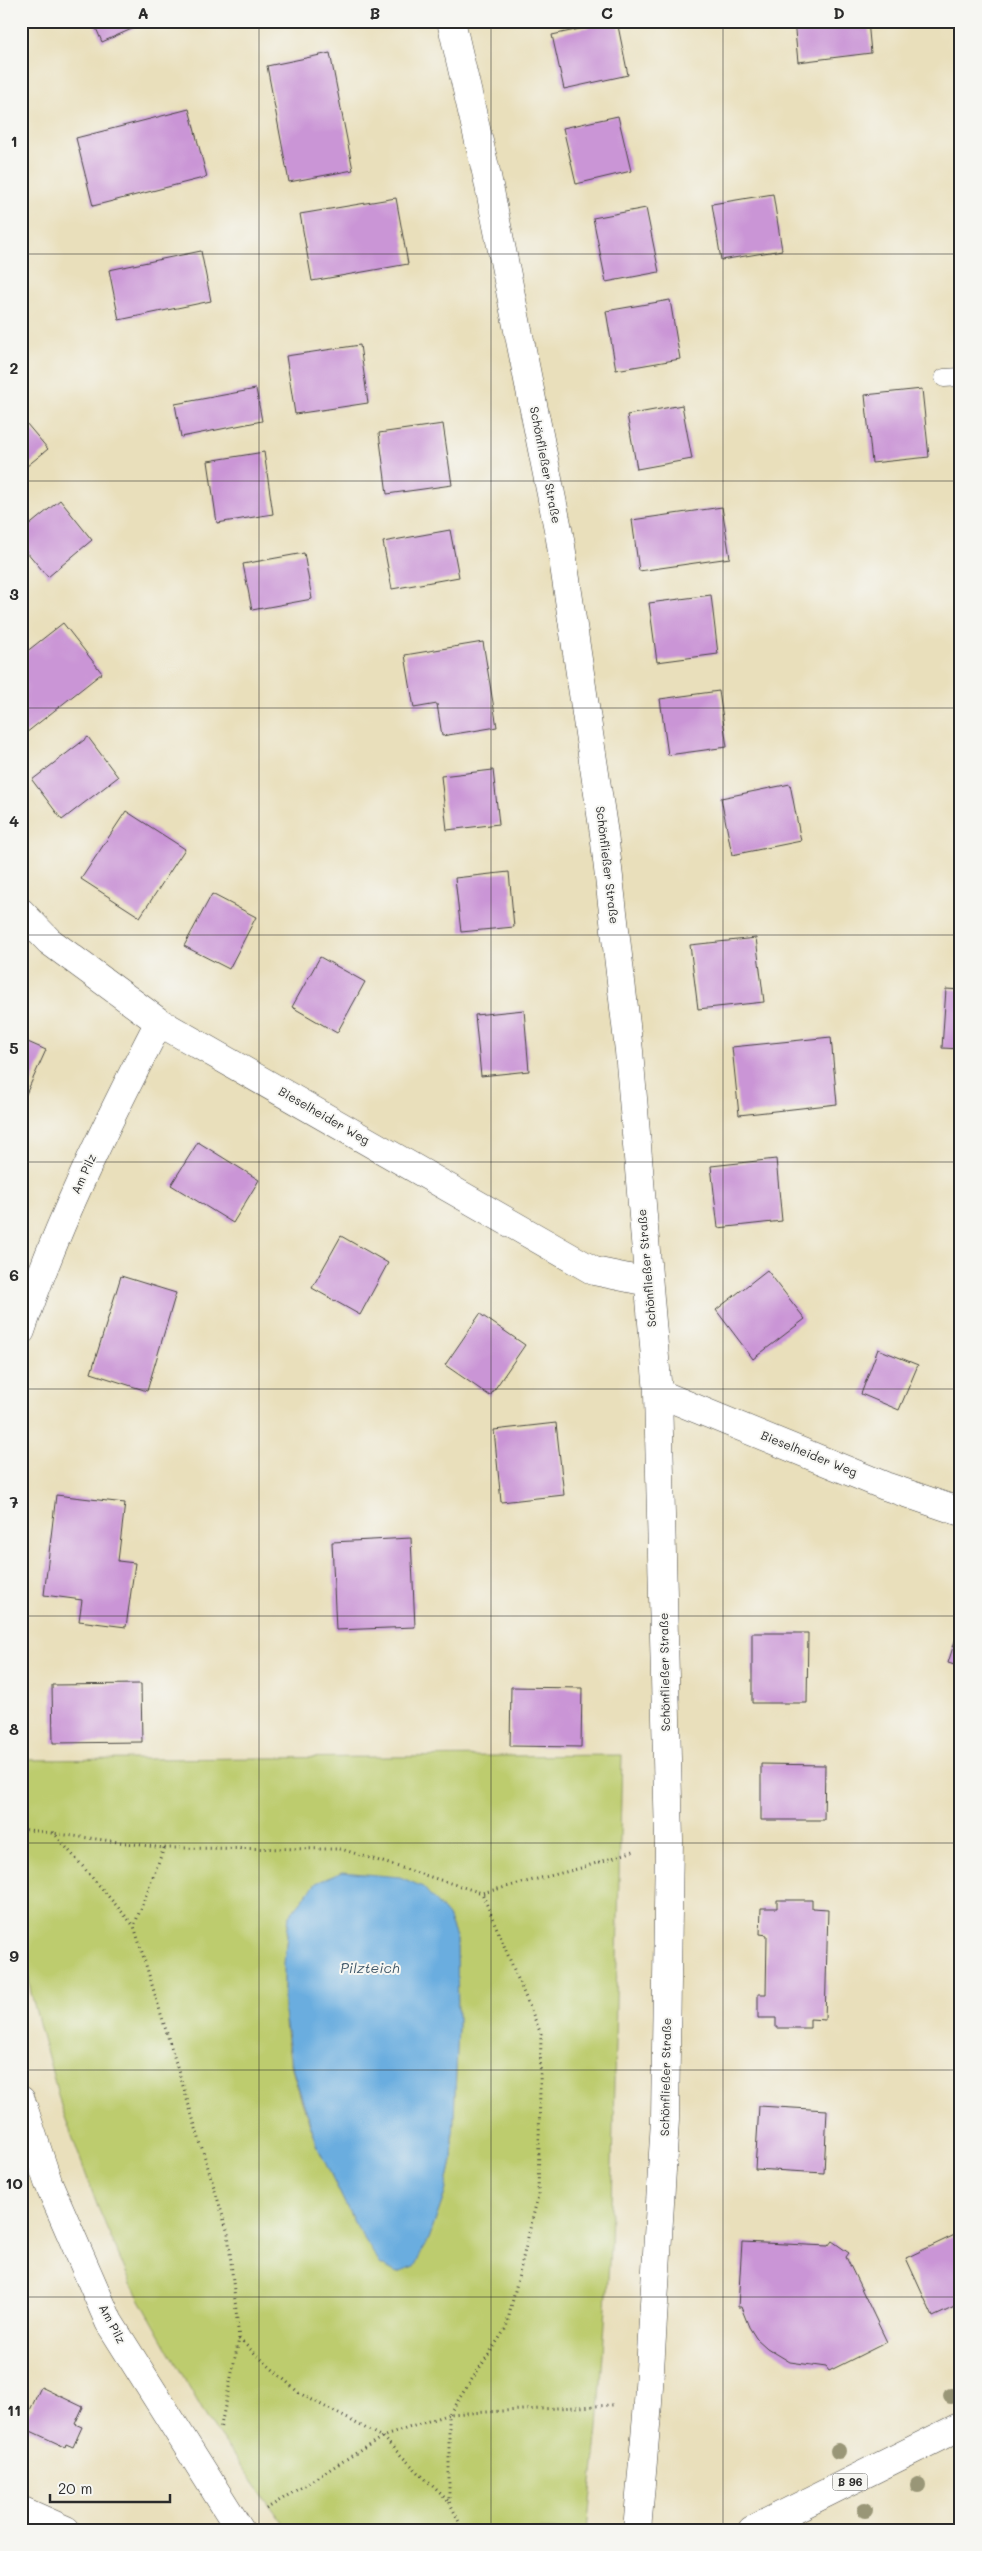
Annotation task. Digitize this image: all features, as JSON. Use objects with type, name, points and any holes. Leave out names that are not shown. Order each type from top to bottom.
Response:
[{"type":"street","name":"Schönfließer Straße","points":[[451,21],[487,176],[560,539],[607,864],[629,1051],[658,1393],[670,1840],[665,2120],[648,2403],[637,2530]]},
{"type":"street","name":"Bieselheider Weg","points":[[21,912],[50,941],[159,1022],[594,1270],[648,1282]]},
{"type":"street","name":"Am Pilz","points":[[21,1331],[50,1251],[83,1175],[159,1022]]},
{"type":"street","name":"Bieselheider Weg","points":[[658,1393],[885,1486],[961,1512]]},
{"type":"street","name":"Am Pilz","points":[[21,2100],[48,2182],[109,2322],[239,2528]]},
{"type":"street","name":"B 96","points":[[752,2530],[961,2426]]},
{"type":"street","points":[[21,2510],[66,2530]]},
{"type":"path","points":[[21,1829],[164,1848],[341,1849],[482,1893],[581,1868],[670,1840]]},
{"type":"path","points":[[53,1832],[134,1926],[228,2233],[239,2339],[209,2481]]},
{"type":"path","points":[[134,1926],[164,1848]]},
{"type":"path","points":[[449,2501],[449,2414],[506,2328],[538,2196],[541,2034],[482,1893]]},
{"type":"path","points":[[239,2339],[298,2393],[382,2437],[449,2501],[463,2530]]},
{"type":"path","points":[[239,2528],[382,2437],[449,2414],[648,2403]]},
{"type":"green space","points":[[622,1755],[610,2248],[598,2428],[587,2530],[288,2530],[208,2420],[131,2284],[97,2205],[61,2106],[31,1993],[21,1933],[21,1760]],"holes":[[[289,1916],[448,1916],[457,1940],[458,2027],[452,2161],[445,2193],[429,2239],[355,2224],[312,2131],[293,2072],[284,2014],[285,1955]]]},
{"type":"water","name":"Pilzteich","points":[[342,1872],[400,1877],[423,1887],[448,1916],[457,1940],[458,2027],[452,2161],[445,2193],[429,2239],[414,2267],[397,2273],[380,2264],[355,2224],[319,2150],[293,2071],[284,2013],[284,1963],[289,1916],[316,1883]]},
{"type":"building","points":[[93,21],[150,21],[102,42]]},
{"type":"building","points":[[617,21],[628,75],[564,89],[552,35]]},
{"type":"building","points":[[794,21],[868,21],[871,53],[798,62]]},
{"type":"building","points":[[330,53],[353,170],[289,182],[267,66]]},
{"type":"building","points":[[189,109],[207,177],[93,206],[76,138]]},
{"type":"building","points":[[618,116],[631,171],[576,184],[563,128]]},
{"type":"building","points":[[773,194],[782,250],[721,260],[712,204]]},
{"type":"building","points":[[396,198],[408,264],[312,281],[300,214]]},
{"type":"building","points":[[646,208],[659,272],[606,282],[593,218]]},
{"type":"building","points":[[201,251],[211,301],[119,320],[109,270]]},
{"type":"building","points":[[670,300],[680,359],[616,370],[606,311]]},
{"type":"building","points":[[360,345],[368,403],[295,414],[286,356]]},
{"type":"building","points":[[256,389],[262,421],[181,437],[175,404]]},
{"type":"building","points":[[922,389],[929,457],[872,463],[865,395]]},
{"type":"building","points":[[682,405],[692,459],[637,469],[627,415]]},
{"type":"building","points":[[21,417],[48,449],[21,471]]},
{"type":"building","points":[[443,424],[452,485],[387,494],[379,433]]},
{"type":"building","points":[[264,452],[273,514],[217,523],[208,461]]},
{"type":"building","points":[[60,500],[92,540],[48,577],[21,545],[21,532]]},
{"type":"building","points":[[722,507],[730,558],[639,571],[632,520]]},
{"type":"building","points":[[450,530],[459,577],[392,589],[383,542]]},
{"type":"building","points":[[304,553],[312,599],[252,610],[243,564]]},
{"type":"building","points":[[711,595],[718,654],[657,662],[649,603]]},
{"type":"building","points":[[63,623],[102,673],[21,737],[21,656]]},
{"type":"building","points":[[483,642],[497,727],[442,736],[437,704],[414,708],[405,655]]},
{"type":"building","points":[[719,691],[727,747],[668,755],[660,699]]},
{"type":"building","points":[[88,737],[118,777],[62,820],[32,780]]},
{"type":"building","points":[[493,770],[499,824],[447,830],[441,776]]},
{"type":"building","points":[[790,784],[801,841],[732,855],[721,798]]},
{"type":"building","points":[[126,811],[185,849],[140,917],[81,879]]},
{"type":"building","points":[[509,872],[514,927],[461,932],[455,878]]},
{"type":"building","points":[[212,894],[256,917],[229,969],[184,946]]},
{"type":"building","points":[[756,938],[764,1002],[698,1009],[690,945]]},
{"type":"building","points":[[320,957],[365,982],[337,1033],[292,1007]]},
{"type":"building","points":[[946,989],[961,990],[961,1049],[942,1048]]},
{"type":"building","points":[[524,1010],[529,1071],[481,1076],[475,1015]]},
{"type":"building","points":[[831,1037],[837,1104],[739,1115],[732,1047]]},
{"type":"building","points":[[21,1039],[46,1050],[21,1105]]},
{"type":"building","points":[[198,1142],[259,1180],[233,1223],[171,1185]]},
{"type":"building","points":[[776,1159],[782,1221],[718,1228],[711,1166]]},
{"type":"building","points":[[341,1236],[388,1263],[360,1315],[312,1288]]},
{"type":"building","points":[[767,1270],[805,1319],[753,1359],[716,1310]]},
{"type":"building","points":[[121,1276],[176,1293],[147,1391],[91,1373]]},
{"type":"building","points":[[480,1314],[525,1345],[490,1396],[445,1365]]},
{"type":"building","points":[[878,1349],[918,1365],[899,1410],[861,1394]]},
{"type":"building","points":[[556,1423],[564,1495],[501,1502],[494,1430]]},
{"type":"building","points":[[56,1495],[125,1503],[118,1561],[135,1563],[126,1627],[79,1621],[82,1600],[44,1595]]},
{"type":"building","points":[[411,1538],[415,1627],[336,1630],[332,1542]]},
{"type":"building","points":[[961,1625],[961,1667],[948,1663]]},
{"type":"building","points":[[752,1633],[808,1633],[807,1703],[752,1703]]},
{"type":"building","points":[[141,1684],[142,1742],[53,1743],[52,1685]]},
{"type":"building","points":[[511,1687],[582,1688],[581,1747],[510,1746]]},
{"type":"building","points":[[761,1764],[825,1765],[824,1820],[761,1820]]},
{"type":"building","points":[[777,1900],[812,1900],[812,1908],[828,1909],[825,2020],[810,2019],[810,2028],[776,2028],[776,2018],[758,2018],[758,1994],[766,1994],[767,1935],[760,1934],[761,1908],[777,1908]]},
{"type":"building","points":[[759,2106],[827,2110],[824,2173],[755,2169]]},
{"type":"building","points":[[961,2232],[961,2304],[933,2317],[906,2258]]},
{"type":"building","points":[[832,2241],[849,2253],[846,2257],[887,2342],[829,2371],[826,2367],[790,2362],[767,2348],[756,2338],[749,2327],[741,2307],[738,2307],[742,2242],[828,2246]]},
{"type":"building","points":[[41,2387],[83,2407],[75,2424],[82,2427],[73,2447],[66,2444],[65,2447],[22,2427]]}]
